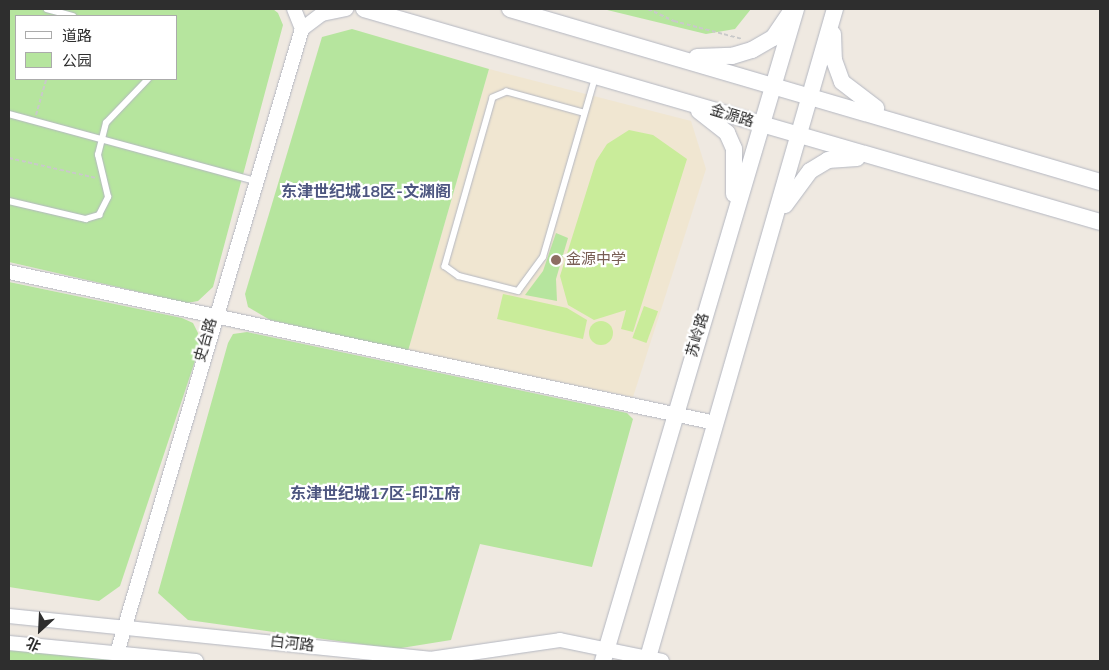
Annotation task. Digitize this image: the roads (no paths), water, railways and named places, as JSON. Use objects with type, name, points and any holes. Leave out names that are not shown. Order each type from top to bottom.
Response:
[{"type":"main road","name":"金源路","points":[[364,9],[1100,222]]},
{"type":"main road","points":[[510,9],[773,84],[1100,182]]},
{"type":"main road","points":[[680,57],[732,56],[752,50],[773,38],[794,9]]},
{"type":"main road","name":"苏岭路","points":[[605,655],[794,9]]},
{"type":"main road","points":[[652,660],[716,423],[834,13]]},
{"type":"main road","points":[[834,13],[834,60],[842,82],[858,99],[908,124]]},
{"type":"main road","points":[[677,100],[727,133],[734,150],[734,212]]},
{"type":"main road","points":[[774,224],[810,171],[828,160],[843,156],[897,164]]},
{"type":"street","points":[[294,9],[302,29],[322,14],[346,9]]},
{"type":"street","name":"史台路","points":[[117,653],[122,626],[213,317],[302,29]]},
{"type":"street","points":[[9,272],[716,423]]},
{"type":"street","name":"白河路","points":[[9,616],[122,626],[430,659],[560,640],[605,655],[652,660]]},
{"type":"street","points":[[9,643],[196,661]]},
{"type":"lane","points":[[47,9],[69,15]]},
{"type":"lane","points":[[583,113],[507,92],[493,98],[445,266],[459,276],[518,291],[543,258],[583,113],[596,76]]},
{"type":"lane","points":[[9,201],[86,218],[99,215],[108,197],[101,179],[101,142],[106,123],[147,80]]},
{"type":"lane","points":[[9,114],[101,142],[255,181]]},
{"type":"place","name":"金源中学","points":[[556,260]]},
{"type":"district","name":"东津世纪城18区-文渊阁","points":[[366,192]]},
{"type":"district","name":"东津世纪城17区-印江府","points":[[375,494]]}]
